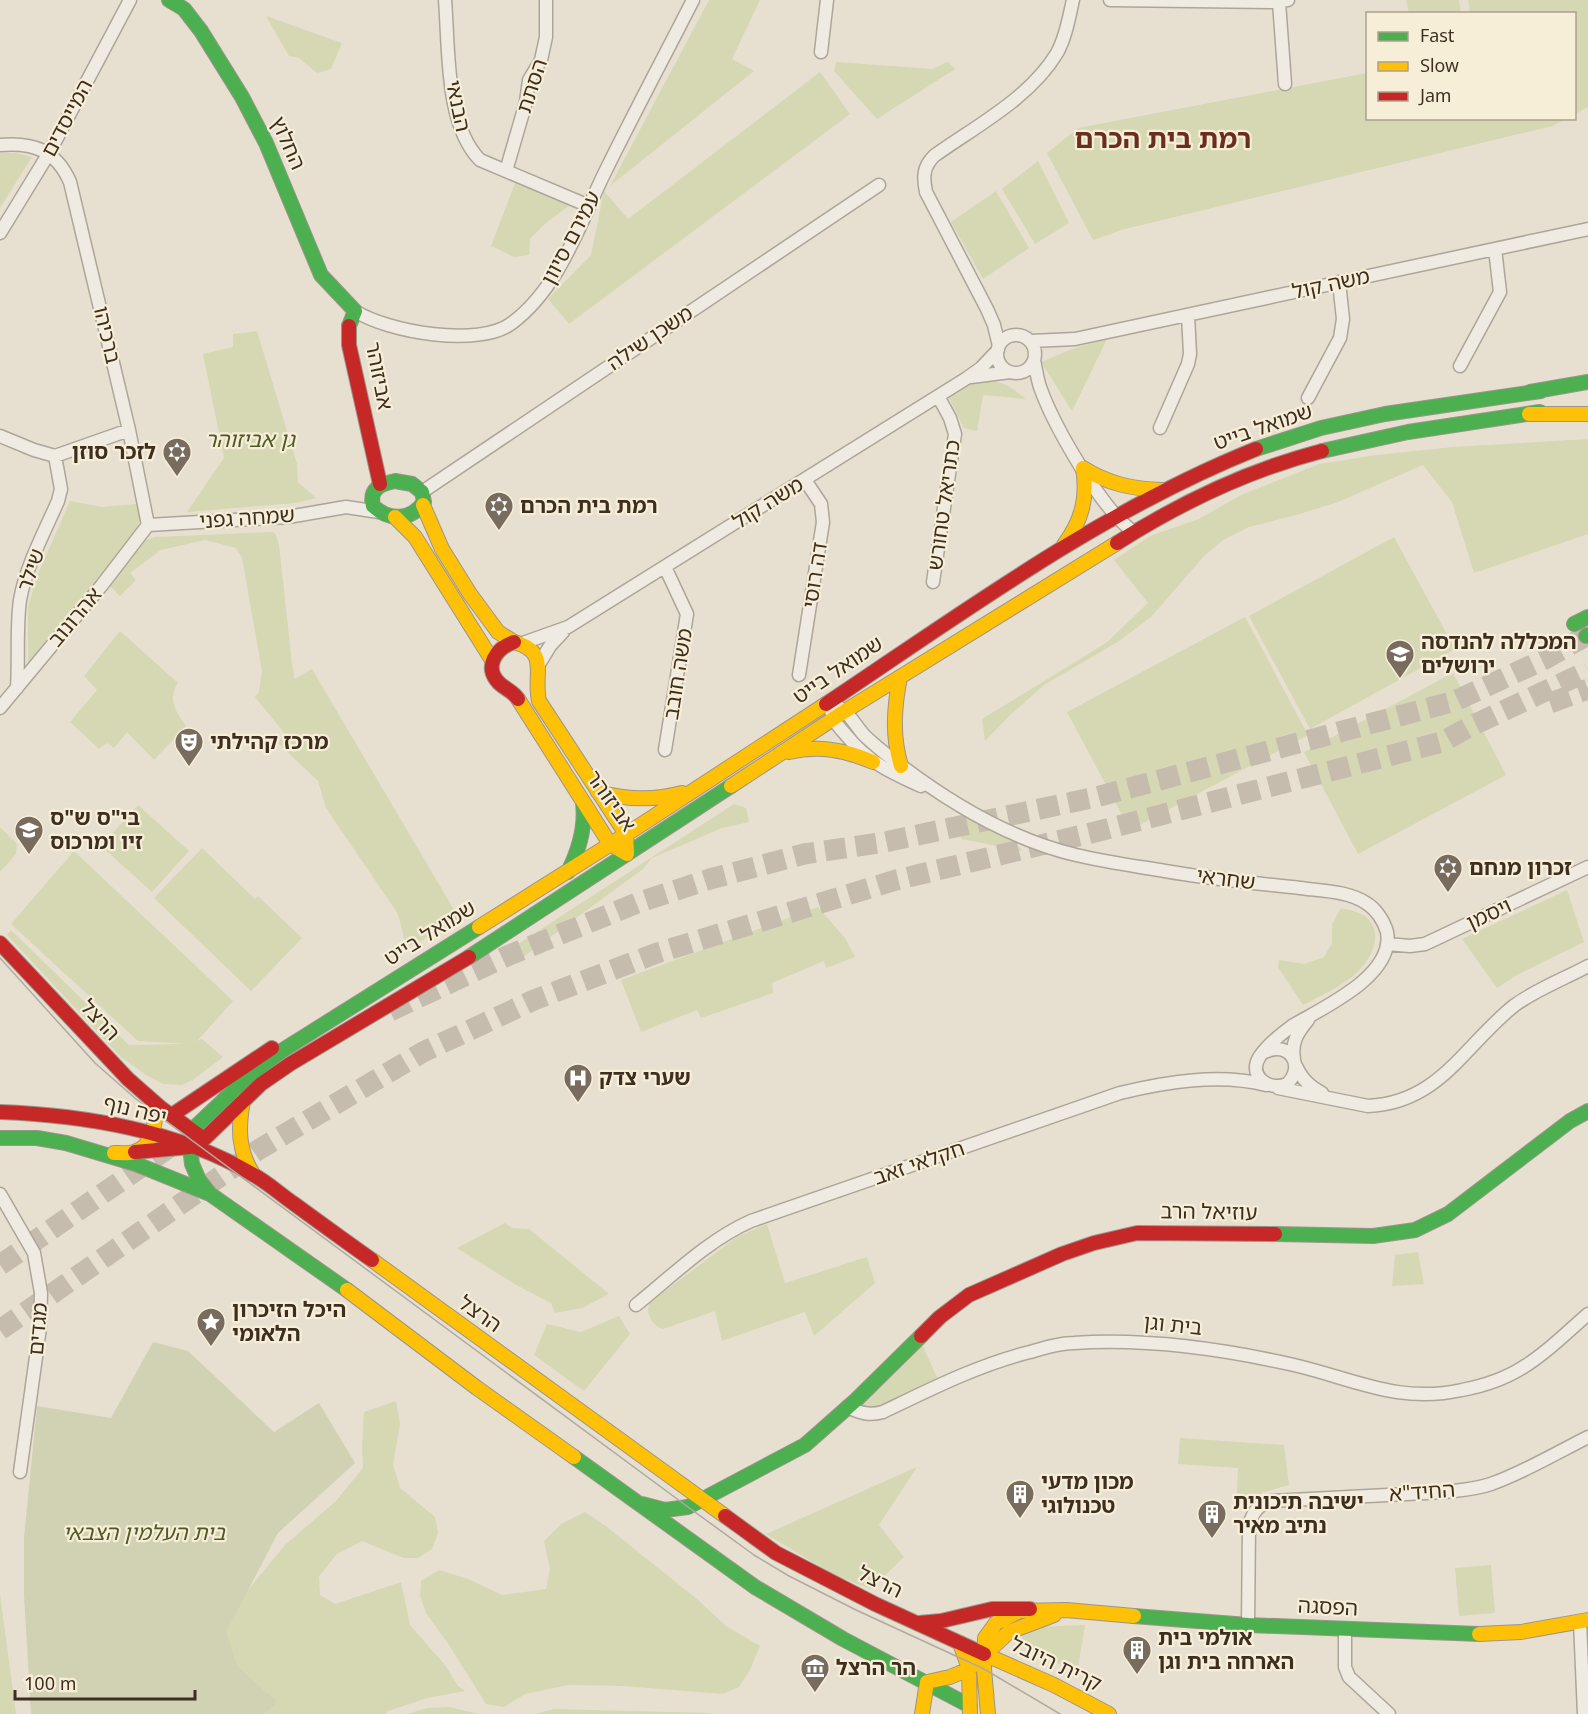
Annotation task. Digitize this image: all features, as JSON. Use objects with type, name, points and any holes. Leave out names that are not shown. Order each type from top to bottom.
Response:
[{"type":"main road","name":"החלוץ","points":[[169,0],[184,9],[201,30],[242,97],[266,143],[321,275],[355,311]]},
{"type":"main road","name":"אביזוהר","points":[[355,311],[349,327],[349,345],[376,490]]},
{"type":"main road","points":[[1530,392],[1588,382]]},
{"type":"main road","name":"שמואל בייט","points":[[192,1130],[250,1075],[283,1050],[700,787],[1061,549],[1163,490],[1255,449],[1321,428],[1384,414],[1530,392],[1588,388]]},
{"type":"main road","name":"שמואל בייט","points":[[100,1153],[190,1147],[205,1139],[261,1084],[290,1064],[490,944],[839,715],[1134,532],[1227,484],[1280,463],[1318,452],[1400,434],[1588,405]]},
{"type":"main road","points":[[1529,414],[1588,414]]},
{"type":"main road","points":[[1083,468],[1121,487],[1163,490]]},
{"type":"main road","points":[[1061,549],[1077,526],[1083,508],[1086,496],[1083,468]]},
{"type":"main road","points":[[394,481],[404,482],[418,488],[422,498],[416,513],[403,517],[379,512],[373,506],[376,490],[394,481]]},
{"type":"main road","name":"אביזוהר","points":[[422,498],[426,518],[438,541],[488,621],[498,632],[534,651],[538,671],[536,688],[539,701],[626,834],[627,854]]},
{"type":"main road","name":"אביזוהר","points":[[395,517],[416,537],[492,660],[492,672],[495,678],[510,690],[524,707],[610,844],[627,854]]},
{"type":"main road","points":[[1574,624],[1588,617]]},
{"type":"main road","points":[[492,660],[501,647],[519,643]]},
{"type":"main road","points":[[510,690],[522,690],[528,687],[538,671]]},
{"type":"main road","points":[[900,677],[894,705],[892,731],[901,766]]},
{"type":"main road","points":[[782,753],[808,748],[832,748],[873,762]]},
{"type":"main road","points":[[598,792],[642,801],[671,796],[700,787]]},
{"type":"main road","points":[[568,872],[583,833],[582,799]]},
{"type":"main road","name":"הרצל","points":[[0,943],[112,1064],[154,1102],[698,1497],[776,1553],[915,1623],[984,1654]]},
{"type":"main road","points":[[135,1152],[142,1147],[154,1129],[253,1058],[335,1017]]},
{"type":"main road","points":[[243,1101],[239,1120],[240,1149],[246,1165],[253,1174]]},
{"type":"main road","points":[[154,1102],[154,1129]]},
{"type":"main road","name":"עוזיאל הרב","points":[[847,1407],[953,1306],[985,1287],[1062,1254],[1094,1243],[1137,1233],[1373,1236],[1415,1230],[1448,1214],[1570,1121],[1588,1111]]},
{"type":"main road","name":"יפה נוף","points":[[0,1112],[40,1113],[123,1128],[154,1129],[253,1174]]},
{"type":"main road","points":[[192,1130],[190,1147],[195,1173],[210,1194]]},
{"type":"main road","points":[[1,1138],[37,1138],[66,1143],[170,1176],[210,1194],[318,1267],[477,1388],[776,1601],[927,1683],[970,1710],[982,1714]]},
{"type":"main road","points":[[636,1501],[653,1509],[672,1511],[688,1507],[698,1497],[761,1469],[805,1444],[847,1407]]},
{"type":"main road","name":"הפסגה","points":[[915,1623],[941,1621],[992,1609],[1066,1610],[1248,1625],[1492,1634],[1521,1632],[1584,1621]]},
{"type":"main road","points":[[988,1714],[984,1654],[987,1635],[996,1623],[1013,1613],[1030,1610]]},
{"type":"main road","points":[[927,1683],[969,1669],[1018,1627],[1066,1610]]},
{"type":"main road","points":[[960,1643],[969,1669],[970,1710]]},
{"type":"main road","name":"קרית היובל","points":[[984,1654],[1054,1685],[1109,1714]]},
{"type":"main road","points":[[922,1714],[927,1683]]},
{"type":"street","name":"המייסדים","points":[[0,233],[49,153],[130,0]]},
{"type":"street","name":"הבנאי","points":[[445,0],[453,106],[460,131],[469,149],[480,160],[589,206]]},
{"type":"street","name":"הסתת","points":[[506,171],[526,102],[529,80],[541,60],[544,49],[546,0]]},
{"type":"street","name":"עמירם סיוון","points":[[355,311],[393,326],[432,334],[470,335],[511,324],[532,305],[558,271],[693,0]]},
{"type":"street","points":[[820,52],[827,0]]},
{"type":"street","points":[[1046,402],[1000,364],[994,325],[926,192],[924,173],[927,163],[934,156],[1021,93],[1049,65],[1065,34],[1073,0]]},
{"type":"street","points":[[1110,0],[1283,1],[1285,84]]},
{"type":"street","points":[[0,145],[15,144],[49,153]]},
{"type":"street","name":"ברכיהו","points":[[49,153],[59,161],[65,171],[77,204],[129,430],[148,525]]},
{"type":"street","name":"משכן שילה","points":[[422,498],[879,185]]},
{"type":"street","name":"משה קול","points":[[1031,341],[1075,339],[1588,229]]},
{"type":"street","points":[[1460,366],[1500,292],[1495,249]]},
{"type":"street","points":[[1308,398],[1343,329],[1339,282]]},
{"type":"street","points":[[987,309],[1016,335],[1031,341],[1038,380],[1046,402],[1083,468],[1115,517],[1134,532]]},
{"type":"street","points":[[1160,428],[1188,364],[1190,354],[1188,315]]},
{"type":"street","points":[[998,348],[1006,338],[1016,335]]},
{"type":"street","name":"משה קול","points":[[1035,358],[1075,339]]},
{"type":"street","name":"משה קול","points":[[519,643],[568,627],[967,378],[981,368],[998,348]]},
{"type":"street","points":[[1013,373],[1028,369],[1035,358]]},
{"type":"street","name":"משה קול","points":[[967,378],[1013,373]]},
{"type":"street","name":"כתריאל טחורש","points":[[933,582],[956,434],[950,417],[938,396]]},
{"type":"street","points":[[0,436],[55,456],[129,430]]},
{"type":"street","name":"שילר","points":[[17,688],[20,658],[18,636],[23,586],[61,489],[55,456]]},
{"type":"street","name":"דה רוסי","points":[[799,675],[823,522],[821,504],[805,480]]},
{"type":"street","name":"שמחה גפני","points":[[346,507],[376,490]]},
{"type":"street","name":"שמחה גפני","points":[[148,525],[288,517],[346,507],[379,512]]},
{"type":"street","name":"אהרונוב","points":[[0,708],[148,525]]},
{"type":"street","name":"משה חובב","points":[[664,567],[687,614],[665,750]]},
{"type":"street","name":"משה קול","points":[[538,671],[550,646],[568,627]]},
{"type":"street","name":"שחראי","points":[[829,701],[839,715],[852,742],[873,762],[886,771],[949,798],[1018,835],[1074,855],[1194,876],[1328,892],[1355,898],[1367,903],[1376,912],[1387,933],[1387,944]]},
{"type":"street","name":"שחראי","points":[[839,715],[901,766],[949,798]]},
{"type":"street","name":"ויסמן","points":[[1387,944],[1410,946],[1425,944],[1588,867]]},
{"type":"street","points":[[1227,1078],[1246,1070],[1292,1026],[1369,977],[1380,962],[1387,944]]},
{"type":"street","points":[[1227,1078],[1368,1106],[1406,1100],[1457,1064],[1514,1006],[1528,996],[1588,966]]},
{"type":"street","points":[[1316,1011],[1296,1037],[1292,1050],[1300,1076],[1315,1089],[1349,1103]]},
{"type":"street","points":[[1271,1049],[1284,1050],[1295,1062],[1292,1079],[1287,1084],[1271,1086],[1260,1079],[1257,1073],[1257,1063],[1263,1054],[1271,1049]]},
{"type":"street","name":"חקלאי זאב","points":[[636,1305],[702,1252],[739,1226],[751,1221],[1120,1093],[1154,1086],[1227,1078]]},
{"type":"street","name":"מגדים","points":[[0,1194],[34,1253],[41,1293],[40,1328],[20,1472]]},
{"type":"street","name":"בית וגן","points":[[847,1407],[862,1414],[873,1415],[989,1363],[1048,1347],[1087,1342],[1124,1342],[1186,1347],[1296,1365],[1395,1393],[1444,1394],[1487,1383],[1525,1366],[1588,1314]]},
{"type":"street","name":"החיד\"א","points":[[1248,1625],[1250,1526],[1253,1512],[1262,1504],[1272,1501],[1472,1489],[1512,1476],[1588,1437]]},
{"type":"street","points":[[1584,1621],[1584,1714]]},
{"type":"street","points":[[1344,1629],[1345,1667],[1349,1677],[1389,1714]]},
{"type":"green space","points":[[709,0],[760,0],[732,59],[754,71],[610,186]]},
{"type":"green space","points":[[1406,0],[1459,0],[1461,12],[1409,12]]},
{"type":"green space","points":[[1468,0],[1588,0],[1588,107],[1576,113],[1576,12],[1470,12]]},
{"type":"green space","points":[[266,16],[342,43],[331,69],[317,73],[299,58],[289,56]]},
{"type":"green space","points":[[836,62],[932,69],[948,62],[955,69],[877,119],[834,71]]},
{"type":"green space","points":[[820,72],[850,114],[569,324],[548,299],[591,255],[604,191],[628,219]]},
{"type":"green space","points":[[1366,73],[1366,120],[1565,120],[1552,126],[1125,229],[1093,240],[1047,153],[1078,128]]},
{"type":"green space","points":[[0,153],[16,153],[32,157],[0,208]]},
{"type":"green space","points":[[1038,161],[1069,223],[1035,244],[1002,189]]},
{"type":"green space","points":[[515,183],[570,205],[546,223],[530,239],[529,255],[514,257],[491,246]]},
{"type":"green space","points":[[996,191],[1029,248],[983,279],[951,222]]},
{"type":"green space","name":"גן אביזוהר","points":[[257,331],[297,464],[298,482],[316,498],[296,503],[187,512],[224,458],[203,354],[233,347],[233,334]]},
{"type":"green space","points":[[1107,339],[1072,411],[1041,362],[1075,348]]},
{"type":"green space","points":[[976,381],[1004,384],[1026,399],[983,395],[977,431],[964,428],[949,398]]},
{"type":"green space","points":[[1588,439],[1588,534],[1474,573],[1452,502],[1423,465],[1338,502],[1249,527],[1223,540],[1204,556],[1151,617],[1119,641],[1044,685],[985,741],[982,719],[1106,643],[1148,603],[1114,560],[1150,536],[1199,519],[1241,495],[1319,464],[1453,447]]},
{"type":"green space","points":[[70,501],[102,507],[136,504],[140,517],[137,530],[28,663],[28,607],[37,576]]},
{"type":"green space","points":[[273,532],[279,545],[295,679],[312,669],[460,920],[421,941],[406,946],[398,914],[326,808],[318,781],[278,743],[285,734],[255,697],[259,692],[262,671],[242,558],[236,548],[205,540],[161,550],[130,573],[136,580],[120,596],[109,585],[146,540],[155,537]]},
{"type":"green space","points":[[1394,537],[1455,649],[1310,729],[1249,616]]},
{"type":"green space","points":[[1245,617],[1308,735],[1130,830],[1067,712]]},
{"type":"green space","points":[[120,631],[178,683],[173,700],[186,726],[154,760],[127,732],[114,748],[107,743],[99,749],[70,722],[97,690],[84,676]]},
{"type":"green space","points":[[1453,673],[1506,775],[1358,854],[1304,752]]},
{"type":"green space","points":[[734,804],[746,808],[749,822],[722,828],[652,858],[643,869],[515,963],[512,959],[515,946]]},
{"type":"green space","points":[[138,805],[189,851],[152,892],[101,846]]},
{"type":"green space","points":[[966,816],[1006,834],[1023,851],[961,839]]},
{"type":"green space","points":[[0,827],[17,844],[16,854],[0,872]]},
{"type":"green space","points":[[202,848],[255,899],[258,896],[302,938],[251,991],[154,898]]},
{"type":"green space","points":[[74,851],[233,1001],[198,1040],[190,1043],[202,1039],[223,1057],[194,1079],[182,1085],[163,1084],[121,1057],[7,935],[11,930],[129,1045],[187,1044],[138,1041],[11,924]]},
{"type":"green space","points":[[1567,890],[1584,942],[1515,976],[1497,988],[1462,939]]},
{"type":"green space","points":[[818,907],[845,938],[855,957],[826,968],[824,961],[772,983],[773,993],[701,1018],[697,1010],[641,1032],[621,980]]},
{"type":"green space","points":[[1341,908],[1367,918],[1375,933],[1373,949],[1359,971],[1353,976],[1336,988],[1303,1005],[1278,967],[1279,960],[1304,964],[1324,957],[1332,943],[1332,924]]},
{"type":"green space","points":[[505,1223],[512,1228],[529,1229],[609,1294],[582,1308],[555,1313],[551,1303],[518,1286],[457,1248]]},
{"type":"green space","points":[[767,1224],[785,1283],[867,1257],[875,1283],[814,1336],[805,1312],[722,1341],[715,1311],[663,1329],[652,1322],[648,1310],[650,1302],[737,1237]]},
{"type":"green space","points":[[1418,1252],[1424,1284],[1392,1286],[1395,1255]]},
{"type":"green space","points":[[619,1316],[630,1334],[584,1391],[534,1355],[547,1324],[581,1332]]},
{"type":"green space","points":[[920,1340],[939,1382],[879,1410],[853,1406]]},
{"type":"green space","name":"בית העלמין הצבאי","points":[[153,1342],[188,1351],[274,1432],[319,1403],[355,1463],[278,1533],[226,1632],[237,1666],[277,1702],[264,1714],[31,1714],[24,1595],[24,1538],[37,1406],[111,1418]]},
{"type":"green space","points":[[396,1401],[400,1424],[393,1464],[400,1488],[435,1517],[438,1533],[432,1549],[418,1558],[404,1558],[362,1541],[337,1554],[319,1576],[320,1595],[335,1604],[401,1582],[410,1625],[445,1665],[458,1686],[465,1691],[427,1698],[385,1714],[231,1714],[219,1635],[233,1608],[285,1545],[336,1501],[363,1468],[364,1412]]},
{"type":"green space","points":[[1180,1438],[1284,1445],[1289,1485],[1264,1492],[1241,1505],[1237,1492],[1238,1468],[1178,1464]]},
{"type":"green space","points":[[917,1467],[879,1525],[904,1557],[871,1589],[836,1576],[766,1534]]},
{"type":"green space","points":[[585,1512],[697,1599],[726,1626],[760,1646],[750,1670],[739,1687],[723,1694],[624,1686],[568,1685],[525,1694],[504,1707],[486,1704],[426,1613],[420,1596],[421,1581],[439,1570],[468,1579],[502,1595],[546,1589],[550,1569],[544,1541],[561,1524]]},
{"type":"green space","points":[[1491,1565],[1495,1613],[1459,1616],[1455,1568]]},
{"type":"green space","points":[[0,1594],[16,1714],[0,1714]]},
{"type":"green space","points":[[1085,1625],[1077,1673],[1019,1643],[1024,1633],[1039,1627]]},
{"type":"green space","points":[[449,1707],[479,1714],[407,1714],[427,1708]]},
{"type":"green space","points":[[554,1709],[710,1713],[713,1714],[535,1714]]},
{"type":"tunnel","points":[[390,1011],[507,956],[637,903],[710,879],[804,854],[885,842],[1096,797],[1455,701],[1543,660],[1586,636]]},
{"type":"tunnel","points":[[0,1330],[258,1150],[423,1052],[534,1000],[657,953],[896,880],[1099,831],[1442,742],[1588,671]]},
{"type":"tunnel","points":[[1550,703],[1588,689]]},
{"type":"tunnel","points":[[0,1265],[177,1142]]},
{"type":"tram line","points":[[0,958],[95,1063],[136,1099],[754,1555],[789,1576],[856,1610],[984,1669],[1060,1714]]},
{"type":"traffic: fast","points":[[169,0],[184,9],[201,31],[242,97],[266,143],[321,275],[355,311],[349,326]]},
{"type":"traffic: fast","points":[[1530,392],[1588,382]]},
{"type":"traffic: fast","points":[[1256,449],[1321,428],[1385,414],[1541,391]]},
{"type":"traffic: fast","points":[[1322,451],[1408,432],[1540,412]]},
{"type":"traffic: fast","points":[[395,481],[412,484],[422,492],[424,502],[413,513],[400,517],[393,516],[373,506],[374,491],[395,481]]},
{"type":"traffic: fast","points":[[1574,624],[1588,617]]},
{"type":"traffic: fast","points":[[469,957],[731,786]]},
{"type":"traffic: fast","points":[[568,872],[581,839],[583,803]]},
{"type":"traffic: fast","points":[[210,1194],[199,1180],[192,1164],[190,1148],[192,1130],[250,1075],[283,1050],[479,927]]},
{"type":"traffic: fast","points":[[1275,1234],[1373,1236],[1415,1230],[1448,1214],[1570,1121],[1588,1111]]},
{"type":"traffic: fast","points":[[0,1138],[37,1138],[66,1143],[136,1164],[210,1194],[347,1290]]},
{"type":"traffic: fast","points":[[642,1504],[665,1510],[688,1507],[805,1445],[856,1400],[921,1336]]},
{"type":"traffic: fast","points":[[574,1457],[755,1587],[843,1639],[970,1706]]},
{"type":"traffic: fast","points":[[1134,1616],[1248,1625],[1479,1634]]},
{"type":"traffic: slow","points":[[1529,414],[1588,414]]},
{"type":"traffic: slow","points":[[1083,468],[1121,485],[1162,490]]},
{"type":"traffic: slow","points":[[1064,545],[1075,527],[1082,508],[1085,489],[1083,468]]},
{"type":"traffic: slow","points":[[423,505],[442,549],[470,594],[498,632],[514,642]]},
{"type":"traffic: slow","points":[[395,517],[415,537],[492,660]]},
{"type":"traffic: slow","points":[[731,786],[845,711],[1117,543]]},
{"type":"traffic: slow","points":[[514,642],[525,646],[536,658],[539,701],[626,834],[627,854],[610,844],[518,699]]},
{"type":"traffic: slow","points":[[900,677],[895,722],[896,744],[901,766]]},
{"type":"traffic: slow","points":[[479,927],[826,704]]},
{"type":"traffic: slow","points":[[789,752],[811,749],[832,750],[873,762]]},
{"type":"traffic: slow","points":[[598,792],[619,797],[640,798],[682,793]]},
{"type":"traffic: slow","points":[[243,1101],[240,1139],[244,1156],[253,1174]]},
{"type":"traffic: slow","points":[[114,1153],[134,1152],[146,1144],[153,1132],[154,1102]]},
{"type":"traffic: slow","points":[[372,1260],[725,1516]]},
{"type":"traffic: slow","points":[[347,1290],[477,1388],[574,1457]]},
{"type":"traffic: slow","points":[[988,1714],[984,1669],[985,1638],[996,1623],[1020,1611],[1066,1610],[1134,1616]]},
{"type":"traffic: slow","points":[[927,1682],[950,1677],[969,1669],[1009,1632],[1054,1615]]},
{"type":"traffic: slow","points":[[1479,1634],[1521,1632],[1588,1620]]},
{"type":"traffic: slow","points":[[960,1643],[969,1669],[970,1714]]},
{"type":"traffic: slow","points":[[984,1654],[1054,1685],[1109,1714]]},
{"type":"traffic: slow","points":[[922,1714],[927,1682]]},
{"type":"traffic: jam","points":[[349,326],[349,345],[380,484]]},
{"type":"traffic: jam","points":[[826,704],[982,599],[1088,533],[1143,502],[1256,449]]},
{"type":"traffic: jam","points":[[1117,543],[1165,514],[1216,489],[1268,468],[1322,451]]},
{"type":"traffic: jam","points":[[514,642],[497,653],[492,671],[499,683],[518,699]]},
{"type":"traffic: jam","points":[[0,943],[128,1079],[161,1108],[201,1137]]},
{"type":"traffic: jam","points":[[135,1152],[190,1147],[201,1142],[261,1084],[290,1064],[469,957]]},
{"type":"traffic: jam","points":[[172,1115],[272,1048]]},
{"type":"traffic: jam","points":[[0,1112],[97,1122],[162,1136],[194,1147],[224,1159],[258,1177],[372,1260]]},
{"type":"traffic: jam","points":[[921,1336],[940,1317],[969,1295],[1062,1254],[1094,1243],[1137,1233],[1275,1234]]},
{"type":"traffic: jam","points":[[725,1516],[776,1553],[875,1604],[984,1654]]},
{"type":"traffic: jam","points":[[919,1623],[941,1621],[992,1609],[1030,1609]]},
{"type":"place","name":"לזכר סוזן","points":[[177,478]]},
{"type":"place","name":"רמת בית הכרם","points":[[499,532]]},
{"type":"place","name":"המכללה להנדסה ירושלים","points":[[1400,680]]},
{"type":"place","name":"מרכז קהילתי","points":[[189,768]]},
{"type":"place","name":"בי\"ס ש\"ס זיו ומרכוס","points":[[29,856]]},
{"type":"place","name":"זכרון מנחם","points":[[1448,894]]},
{"type":"place","name":"שערי צדק","points":[[578,1104]]},
{"type":"place","name":"היכל הזיכרון הלאומי","points":[[211,1348]]},
{"type":"place","name":"מכון מדעי טכנולוגי","points":[[1020,1520]]},
{"type":"place","name":"ישיבה תיכונית נתיב מאיר","points":[[1212,1540]]},
{"type":"place","name":"אולמי בית הארחה בית וגן","points":[[1137,1676]]},
{"type":"place","name":"הר הרצל","points":[[815,1694]]},
{"type":"district","name":"רמת בית הכרם","points":[[1163,139]]}]
